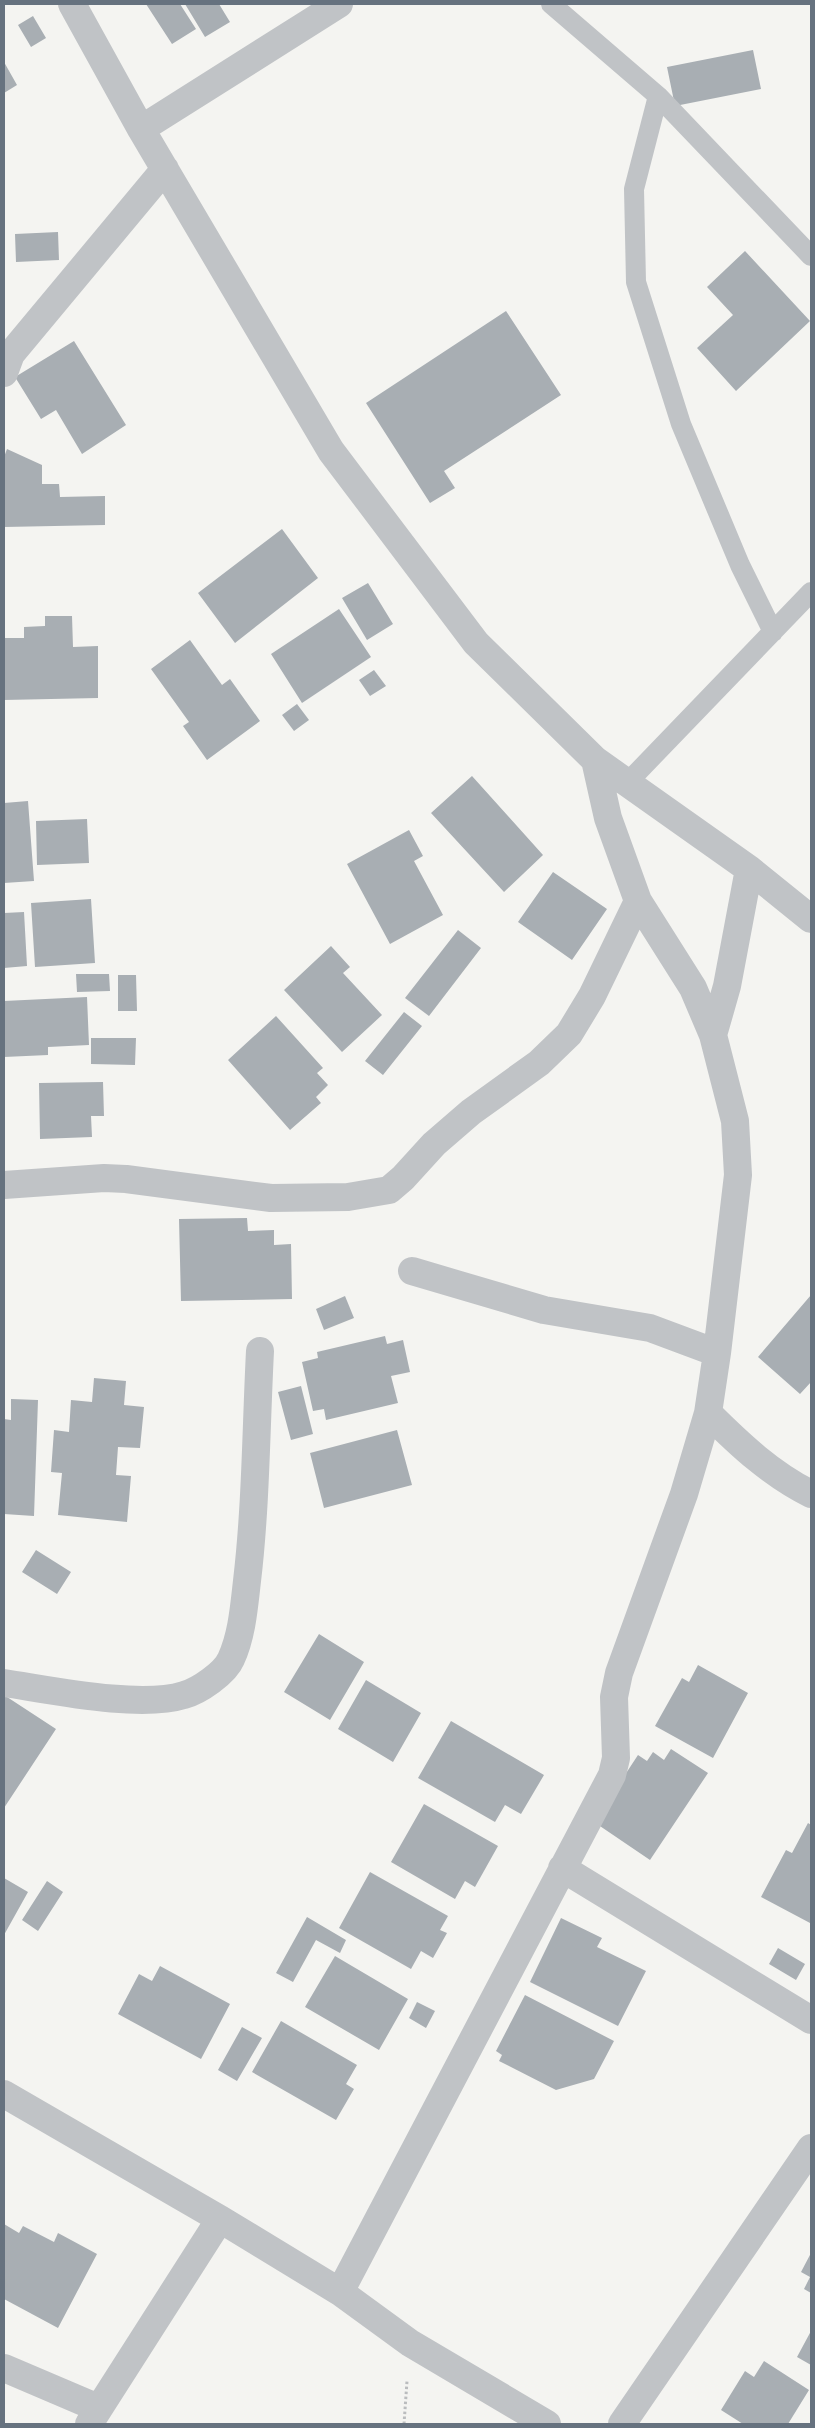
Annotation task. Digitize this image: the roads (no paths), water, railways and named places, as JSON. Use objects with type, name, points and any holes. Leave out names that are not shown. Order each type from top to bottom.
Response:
[{"type":"street","points":[[72,4],[141,129],[331,451],[476,643],[595,760],[749,869],[811,919]]},
{"type":"street","points":[[141,129],[339,4]]},
{"type":"street","points":[[4,373],[12,354],[165,169]]},
{"type":"street","points":[[340,2292],[612,1775],[616,1758],[614,1697],[619,1673],[684,1494],[708,1413],[738,1175],[735,1121],[713,1035],[693,988],[638,901],[608,818],[595,760]]},
{"type":"street","points":[[713,1035],[729,976],[749,869]]},
{"type":"street","points":[[4,1185],[104,1178],[126,1179],[271,1198],[314,1199],[387,1192],[403,1178],[434,1144],[463,1118],[538,1063],[569,1034],[592,996],[638,901]]},
{"type":"street","points":[[412,1271],[544,1310],[650,1328],[717,1353]]},
{"type":"street","points":[[4,1683],[133,1700],[166,1700],[199,1689],[214,1678],[231,1660],[242,1624],[253,1533],[260,1351]]},
{"type":"street","points":[[708,1413],[745,1450],[788,1482],[811,1494]]},
{"type":"street","points":[[562,1868],[811,2020]]},
{"type":"street","points":[[4,2094],[220,2219],[340,2292],[410,2343],[547,2424]]},
{"type":"street","points":[[622,2424],[811,2148]]},
{"type":"street","points":[[4,2368],[93,2416],[220,2219]]},
{"type":"lane","points":[[551,4],[658,96],[811,256]]},
{"type":"lane","points":[[658,96],[634,189],[636,282],[681,424],[740,565],[773,632]]},
{"type":"lane","points":[[627,783],[811,592]]}]
